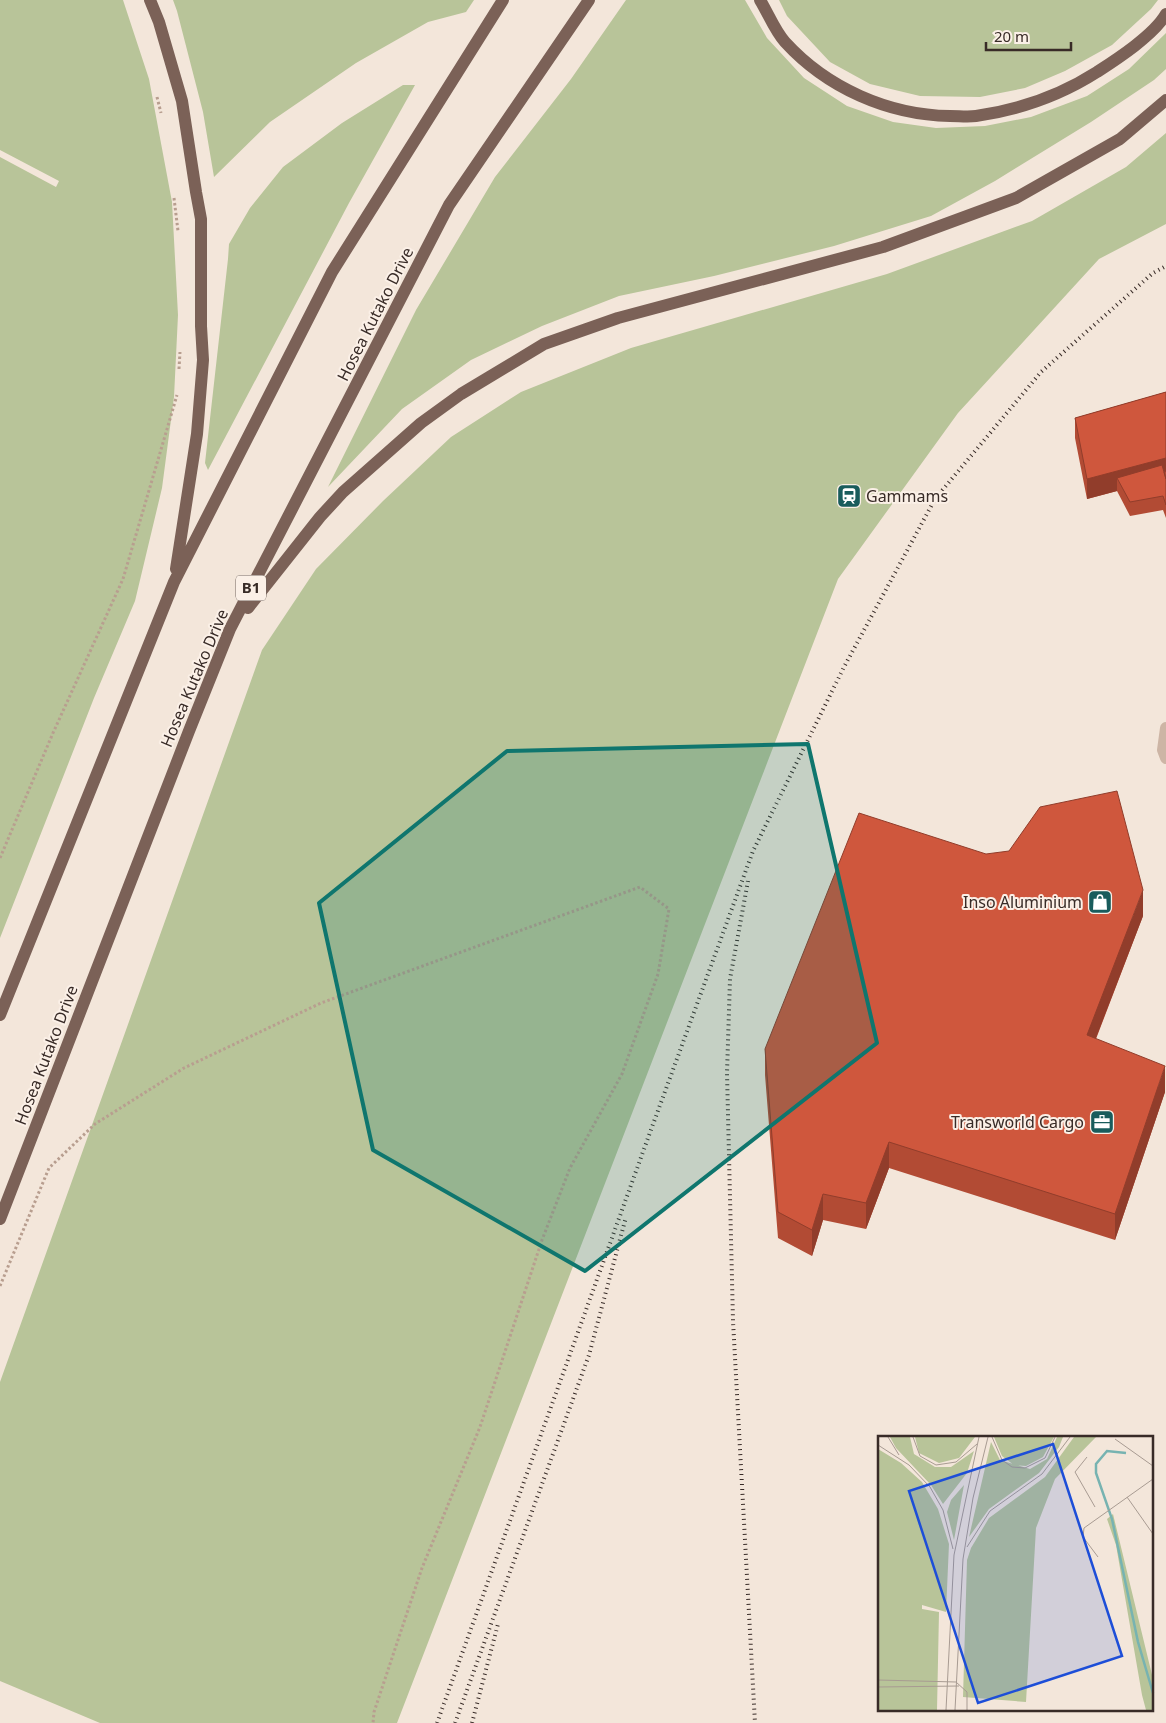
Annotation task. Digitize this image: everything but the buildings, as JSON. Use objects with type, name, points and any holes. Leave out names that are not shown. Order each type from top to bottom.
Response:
[{"type":"main road","points":[[150,0],[159,22],[182,101],[201,219],[201,326],[203,360],[201,388],[197,434],[174,582]]},
{"type":"main road","points":[[0,1015],[174,582],[332,272],[503,0]]},
{"type":"main road","name":"Hosea Kutako Drive","points":[[0,1219],[230,629],[449,205],[589,0]]},
{"type":"main road","points":[[760,0],[784,41],[814,70],[857,96],[901,111],[931,116],[975,116],[1023,106],[1076,85],[1118,59],[1155,28],[1166,14]]},
{"type":"main road","points":[[230,629],[320,517],[343,492],[421,423],[460,394],[544,344],[618,318],[883,247],[1016,198],[1120,139],[1166,100]]},
{"type":"lane","points":[[1166,728],[1163,750],[1166,758]]},
{"type":"path","points":[[155,91],[162,118]]},
{"type":"path","points":[[173,193],[179,240]]},
{"type":"path","points":[[179,372],[180,344]]},
{"type":"path","points":[[0,858],[53,733],[123,579],[179,391]]},
{"type":"path","points":[[0,1286],[49,1168],[96,1124],[184,1068],[321,1003],[640,887],[669,909],[658,974],[622,1074],[570,1168],[542,1240],[480,1426],[422,1568],[374,1712],[373,1723]]},
{"type":"highlighted area","points":[[808,744],[877,1043],[585,1271],[373,1150],[319,903],[507,751]]},
{"type":"green space","points":[[0,0],[123,0],[149,79],[172,202],[178,315],[174,397],[162,488],[135,601],[94,698],[0,938],[0,157],[56,187],[59,181],[0,150]]},
{"type":"green space","points":[[173,0],[474,0],[466,12],[428,22],[356,63],[270,122],[214,177],[203,112]]},
{"type":"green space","points":[[626,0],[745,0],[767,38],[804,78],[847,106],[893,122],[936,128],[985,126],[1031,117],[1087,96],[1129,69],[1166,33],[1166,69],[1154,80],[1091,122],[995,181],[931,216],[834,246],[714,276],[619,296],[542,326],[471,360],[402,409],[328,487],[416,310],[495,177],[571,79]]},
{"type":"green space","points":[[779,0],[1158,0],[1151,9],[1112,45],[1065,71],[1025,88],[980,97],[920,96],[870,84],[830,62],[787,16]]},
{"type":"green space","points":[[403,85],[415,85],[349,203],[208,470],[205,463],[229,244],[250,208],[283,167],[342,123]]},
{"type":"green space","points":[[1166,133],[1166,224],[1099,259],[958,413],[838,579],[397,1723],[100,1723],[0,1681],[0,1382],[262,650],[316,569],[383,501],[451,437],[521,392],[631,348],[887,274],[1032,221],[1126,167]]},
{"type":"railway","points":[[437,1723],[753,851],[844,667],[935,499],[1041,372],[1153,273],[1166,266]]},
{"type":"railway","points":[[748,881],[730,979],[727,1073],[733,1321],[755,1723]]},
{"type":"railway","points":[[455,1723],[589,1355],[626,1217]]},
{"type":"railway","points":[[472,1723],[498,1624]]},
{"type":"place","name":"Gammams","points":[[849,496]]},
{"type":"place","name":"Inso Aluminium","points":[[1100,902]]},
{"type":"place","name":"Transworld Cargo","points":[[1102,1122]]}]
